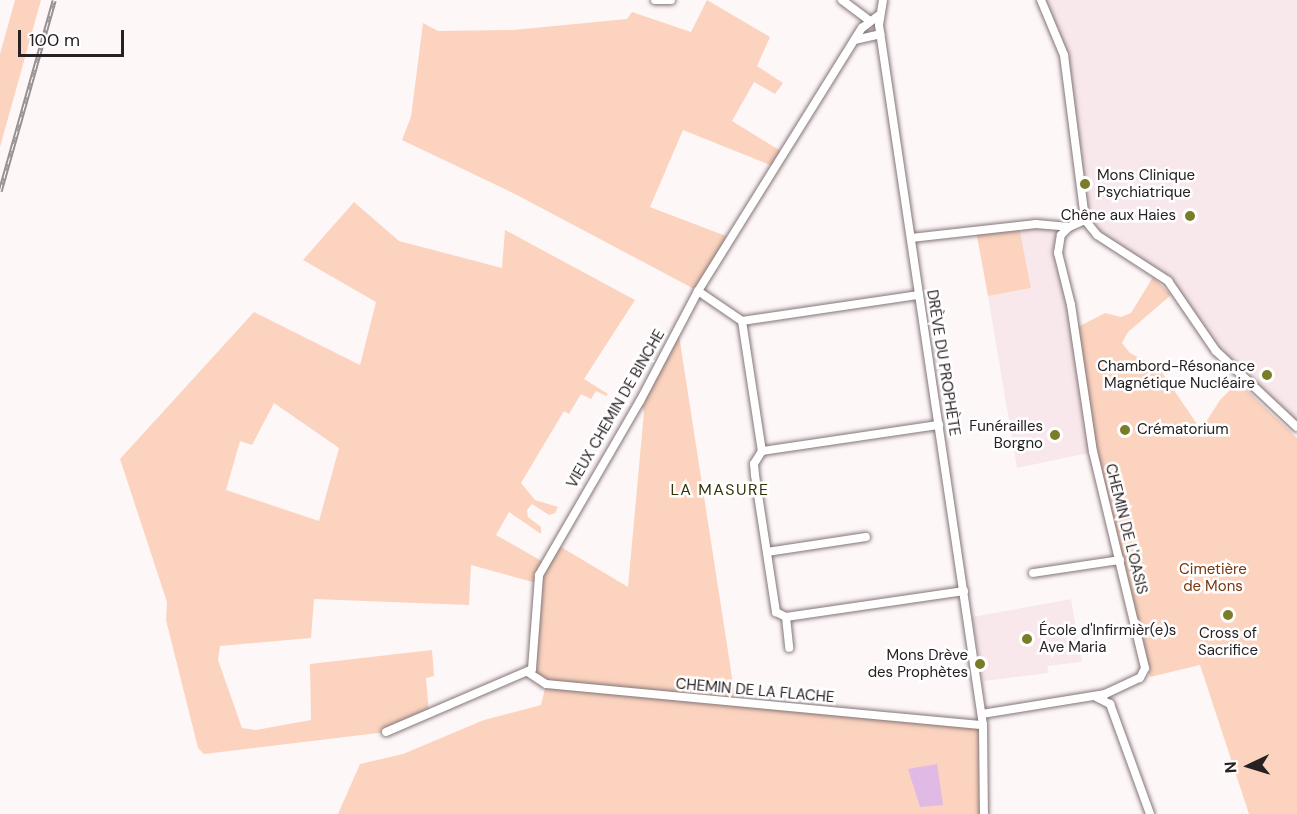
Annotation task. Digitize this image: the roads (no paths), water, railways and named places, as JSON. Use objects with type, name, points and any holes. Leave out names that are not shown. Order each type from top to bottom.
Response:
[{"type":"street","points":[[655,0],[671,0]]},
{"type":"street","points":[[842,0],[870,21]]},
{"type":"street","points":[[879,15],[883,0]]},
{"type":"street","points":[[1041,0],[1064,55],[1085,220],[1097,235],[1168,281],[1216,351],[1297,427]]},
{"type":"street","name":"VIEUX CHEMIN DE BINCHE","points":[[529,673],[535,654],[539,575],[640,401],[698,291],[854,41],[870,21],[879,15]]},
{"type":"street","name":"DRÈVE DU PROPHÈTE","points":[[879,15],[982,714],[984,814]]},
{"type":"street","points":[[854,41],[880,34]]},
{"type":"street","points":[[911,238],[1036,224],[1069,227],[1085,220]]},
{"type":"street","name":"CHEMIN DE L'OASIS","points":[[982,714],[1105,694],[1136,680],[1145,668],[1090,436],[1071,305],[1058,253],[1061,235],[1069,227]]},
{"type":"street","points":[[698,291],[742,321],[919,295]]},
{"type":"street","points":[[742,321],[762,451],[754,464],[776,612],[786,617],[964,591]]},
{"type":"street","points":[[762,451],[939,425]]},
{"type":"street","points":[[767,552],[866,537]]},
{"type":"street","points":[[1033,573],[1120,560]]},
{"type":"street","points":[[786,617],[789,648]]},
{"type":"street","points":[[386,732],[529,673]]},
{"type":"street","name":"CHEMIN DE LA FLACHE","points":[[529,673],[546,684],[983,724]]},
{"type":"street","points":[[1091,697],[1104,698],[1110,704],[1150,814]]},
{"type":"railway","points":[[0,191],[54,0]]},
{"type":"place","name":"Mons Clinique Psychiatrique","points":[[1085,184]]},
{"type":"place","name":"Chêne aux Haies","points":[[1190,216]]},
{"type":"place","name":"Chambord-Résonance Magnétique Nucléaire","points":[[1267,375]]},
{"type":"place","name":"Crématorium","points":[[1125,430]]},
{"type":"place","name":"Funérailles Borgno","points":[[1055,435]]},
{"type":"place","name":"Cross of Sacrifice","points":[[1228,615]]},
{"type":"place","name":"École d'Infirmièr(e)s Ave Maria","points":[[1027,639]]},
{"type":"place","name":"Mons Drève des Prophètes","points":[[980,664]]},
{"type":"district","name":"LA MASURE","points":[[720,490]]},
{"type":"park label","name":"Cimetière de Mons","points":[[1213,578]]}]
